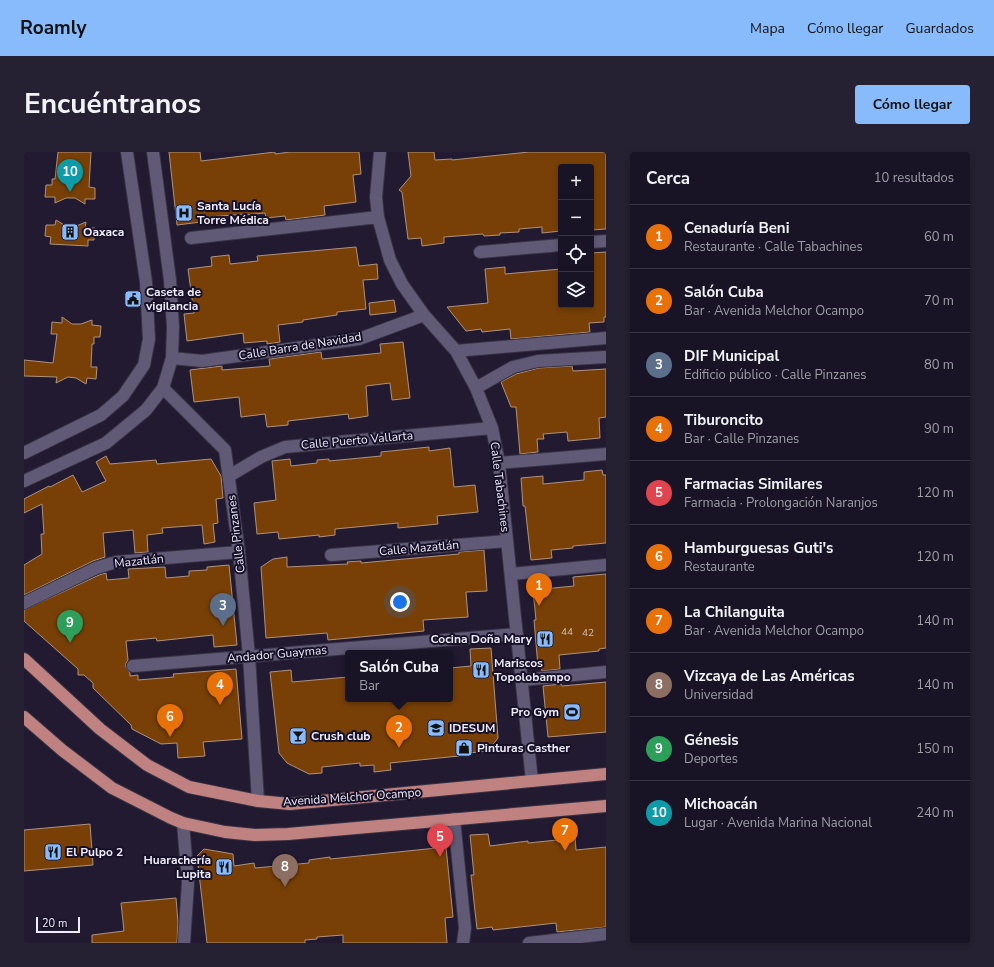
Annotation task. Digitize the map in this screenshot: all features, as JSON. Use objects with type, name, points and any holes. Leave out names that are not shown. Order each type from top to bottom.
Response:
[{"type":"main road","name":"Avenida Melchor Ocampo","points":[[24,659],[100,729],[147,765],[190,787],[258,801],[290,804],[606,774]]},
{"type":"main road","points":[[24,717],[62,750],[112,788],[183,823],[225,832],[254,836],[606,806]]},
{"type":"street","points":[[24,453],[101,415],[124,396],[144,365],[149,339],[146,282],[127,152]]},
{"type":"street","points":[[24,481],[106,443],[146,410],[163,388],[172,358],[173,327],[170,280],[153,152]]},
{"type":"street","name":"Calle Tabachines","points":[[380,152],[376,197],[378,217],[390,260],[402,284],[424,314],[456,351],[476,388],[492,428],[499,463],[532,781]]},
{"type":"street","points":[[190,238],[378,217]]},
{"type":"street","points":[[594,242],[606,241]]},
{"type":"street","points":[[480,252],[558,245]]},
{"type":"street","name":"Calle Barra de Navidad","points":[[172,358],[202,361],[359,339],[424,314]]},
{"type":"street","points":[[456,351],[606,338]]},
{"type":"street","points":[[476,388],[513,367],[538,362],[606,357]]},
{"type":"street","name":"Calle Pinzanes","points":[[163,388],[224,450],[239,552],[249,656],[258,801]]},
{"type":"street","name":"Calle Puerto Vallarta","points":[[229,476],[260,457],[285,447],[492,428]]},
{"type":"street","points":[[499,463],[606,454]]},
{"type":"street","name":"Calle Mazatlán","points":[[331,555],[507,541]]},
{"type":"street","name":"Mazatlán","points":[[24,603],[96,568],[116,562],[239,552]]},
{"type":"street","points":[[511,574],[606,565]]},
{"type":"street","name":"Andador Guaymas","points":[[133,666],[517,634]]},
{"type":"street","points":[[522,680],[606,672]]},
{"type":"street","points":[[454,819],[465,928],[463,943]]},
{"type":"street","points":[[183,823],[188,883],[184,943]]},
{"type":"street","points":[[529,943],[606,934]]},
{"type":"building","points":[[58,152],[91,152],[89,187],[95,188],[95,199],[85,199],[85,204],[75,198],[66,198],[55,203],[55,197],[45,197],[46,185],[52,185],[52,179],[55,179]]},
{"type":"building","points":[[169,152],[200,152],[201,161],[275,152],[275,154],[290,152],[359,152],[361,174],[353,175],[356,202],[324,206],[325,215],[286,220],[285,216],[266,218],[265,213],[245,214],[209,217],[209,221],[177,225]]},
{"type":"building","points":[[408,152],[434,152],[435,160],[452,160],[529,152],[606,152],[606,229],[594,230],[594,164],[558,164],[558,231],[542,233],[542,227],[519,229],[519,232],[500,233],[500,235],[484,236],[483,234],[444,237],[444,243],[422,246],[421,238],[408,239],[402,192],[399,190],[411,176]]},
{"type":"building","name":"Oaxaca","points":[[56,220],[66,226],[74,227],[86,222],[85,228],[95,228],[94,240],[88,240],[88,246],[50,244],[51,237],[45,236],[46,225],[55,225]]},
{"type":"building","points":[[356,247],[359,266],[377,264],[378,279],[363,280],[366,309],[337,312],[337,315],[303,320],[303,322],[278,325],[280,342],[267,344],[267,341],[244,343],[243,333],[187,341],[184,314],[194,313],[188,269],[212,266],[211,257],[229,255],[230,264],[258,261],[257,256]]},
{"type":"building","points":[[606,252],[606,317],[604,317],[604,322],[589,323],[590,332],[511,339],[510,329],[482,332],[481,329],[466,331],[447,307],[488,303],[485,269],[505,267],[505,274],[558,269],[558,308],[594,308],[594,253]]},
{"type":"building","points":[[394,300],[396,312],[370,315],[369,303]]},
{"type":"building","points":[[62,317],[72,324],[81,324],[92,320],[92,325],[101,326],[100,337],[94,337],[94,344],[92,344],[91,367],[97,367],[96,379],[87,378],[86,384],[76,378],[68,377],[56,383],[57,377],[24,376],[24,360],[53,363],[57,334],[51,334],[52,322],[62,323]]},
{"type":"building","points":[[403,342],[410,398],[392,400],[390,383],[366,386],[368,416],[349,419],[348,414],[288,421],[288,425],[267,427],[265,414],[241,417],[239,397],[194,402],[190,370],[222,366],[222,370],[270,366],[269,359],[321,352],[322,359],[381,353],[380,344]]},
{"type":"building","points":[[572,366],[573,371],[606,369],[606,417],[599,418],[600,438],[568,441],[567,432],[543,434],[544,439],[537,439],[538,452],[520,454],[516,407],[511,407],[501,382],[516,374],[539,368]]},
{"type":"building","points":[[429,447],[429,451],[450,448],[454,487],[475,485],[478,512],[437,516],[438,524],[398,528],[398,523],[335,529],[335,535],[319,537],[319,535],[279,539],[278,532],[257,534],[254,503],[276,500],[272,461],[290,459],[291,466],[317,463],[317,460],[329,459],[329,461],[381,456],[381,452]]},
{"type":"building","points":[[106,456],[110,464],[156,460],[157,464],[211,459],[221,476],[223,498],[216,499],[218,523],[213,524],[215,542],[204,544],[202,525],[162,528],[163,533],[147,535],[148,552],[135,553],[133,530],[103,533],[105,557],[93,561],[24,595],[24,565],[42,554],[41,534],[44,534],[42,504],[24,513],[24,499],[73,475],[82,492],[106,481],[96,462]]},
{"type":"building","points":[[602,470],[603,475],[606,475],[606,543],[551,550],[552,558],[531,560],[525,506],[523,506],[521,478],[543,476],[543,484],[584,480],[584,472]]},
{"type":"building","points":[[484,550],[487,591],[466,592],[468,617],[423,620],[424,631],[328,640],[327,633],[266,638],[261,567],[273,559],[287,557],[287,567],[348,564],[347,562],[361,561],[361,563],[459,554],[459,552]]},
{"type":"building","points":[[229,565],[237,645],[214,647],[213,635],[157,641],[156,638],[126,641],[128,660],[126,667],[130,673],[130,676],[138,675],[138,680],[174,677],[173,674],[236,669],[242,739],[203,742],[205,756],[178,758],[177,743],[161,744],[132,729],[131,725],[93,688],[93,683],[84,675],[78,675],[78,669],[24,621],[24,610],[106,573],[107,580],[129,578],[128,569],[165,567],[166,578],[189,576],[189,571],[207,570],[207,567]]},
{"type":"building","points":[[606,574],[606,648],[599,649],[599,651],[559,655],[560,669],[542,671],[541,667],[538,667],[533,590],[574,586],[573,577]]},
{"type":"building","points":[[491,648],[498,738],[488,751],[459,754],[459,756],[390,763],[391,770],[374,772],[374,765],[360,766],[360,763],[322,767],[322,773],[309,774],[287,763],[279,753],[270,672],[291,670],[292,682],[345,677],[345,702],[453,702],[453,668],[471,666],[470,649]]},
{"type":"building","points":[[606,682],[606,732],[548,737],[543,686],[561,684],[562,686]]},
{"type":"building","points":[[90,824],[93,865],[24,871],[24,830]]},
{"type":"building","points":[[488,834],[490,846],[528,841],[528,843],[557,840],[556,837],[575,836],[576,850],[606,847],[606,927],[557,932],[556,923],[493,930],[492,927],[477,929],[471,875],[474,875],[470,835]]},
{"type":"building","points":[[446,847],[453,917],[445,918],[447,943],[343,943],[343,935],[317,937],[317,939],[305,940],[305,943],[207,943],[197,856],[204,849],[233,854],[234,866],[254,863],[255,868],[309,863],[309,860],[330,857],[330,859]]},
{"type":"building","points":[[176,898],[178,922],[177,943],[92,943],[92,935],[124,931],[121,903]]},
{"type":"place","name":"Michoacán","points":[[70,192]]},
{"type":"place","name":"Santa Lucía Torre Médica","points":[[184,213]]},
{"type":"place","name":"Oaxaca","points":[[70,232]]},
{"type":"place","name":"Caseta de vigilancia","points":[[133,299]]},
{"type":"place","name":"Cenaduría Beni","points":[[539,606]]},
{"type":"place","name":"DIF Municipal","points":[[223,626]]},
{"type":"place","name":"Cocina Doña Mary","points":[[545,639]]},
{"type":"place","name":"Génesis","points":[[70,643]]},
{"type":"place","name":"Mariscos Topolobampo","points":[[481,670]]},
{"type":"place","name":"Tiburoncito","points":[[220,705]]},
{"type":"place","name":"Pro Gym","points":[[572,712]]},
{"type":"place","name":"IDESUM","points":[[436,728]]},
{"type":"place","name":"Crush club","points":[[298,736]]},
{"type":"place","name":"Hamburguesas Guti's","points":[[170,737]]},
{"type":"place","name":"Salón Cuba","points":[[399,748]]},
{"type":"place","name":"Pinturas Casther","points":[[464,748]]},
{"type":"place","name":"La Chilanguita","points":[[565,851]]},
{"type":"place","name":"El Pulpo 2","points":[[53,852]]},
{"type":"place","name":"Farmacias Similares","points":[[440,857]]},
{"type":"place","name":"Huarachería Lupita","points":[[224,867]]},
{"type":"place","name":"Vizcaya de Las Américas","points":[[285,887]]}]
